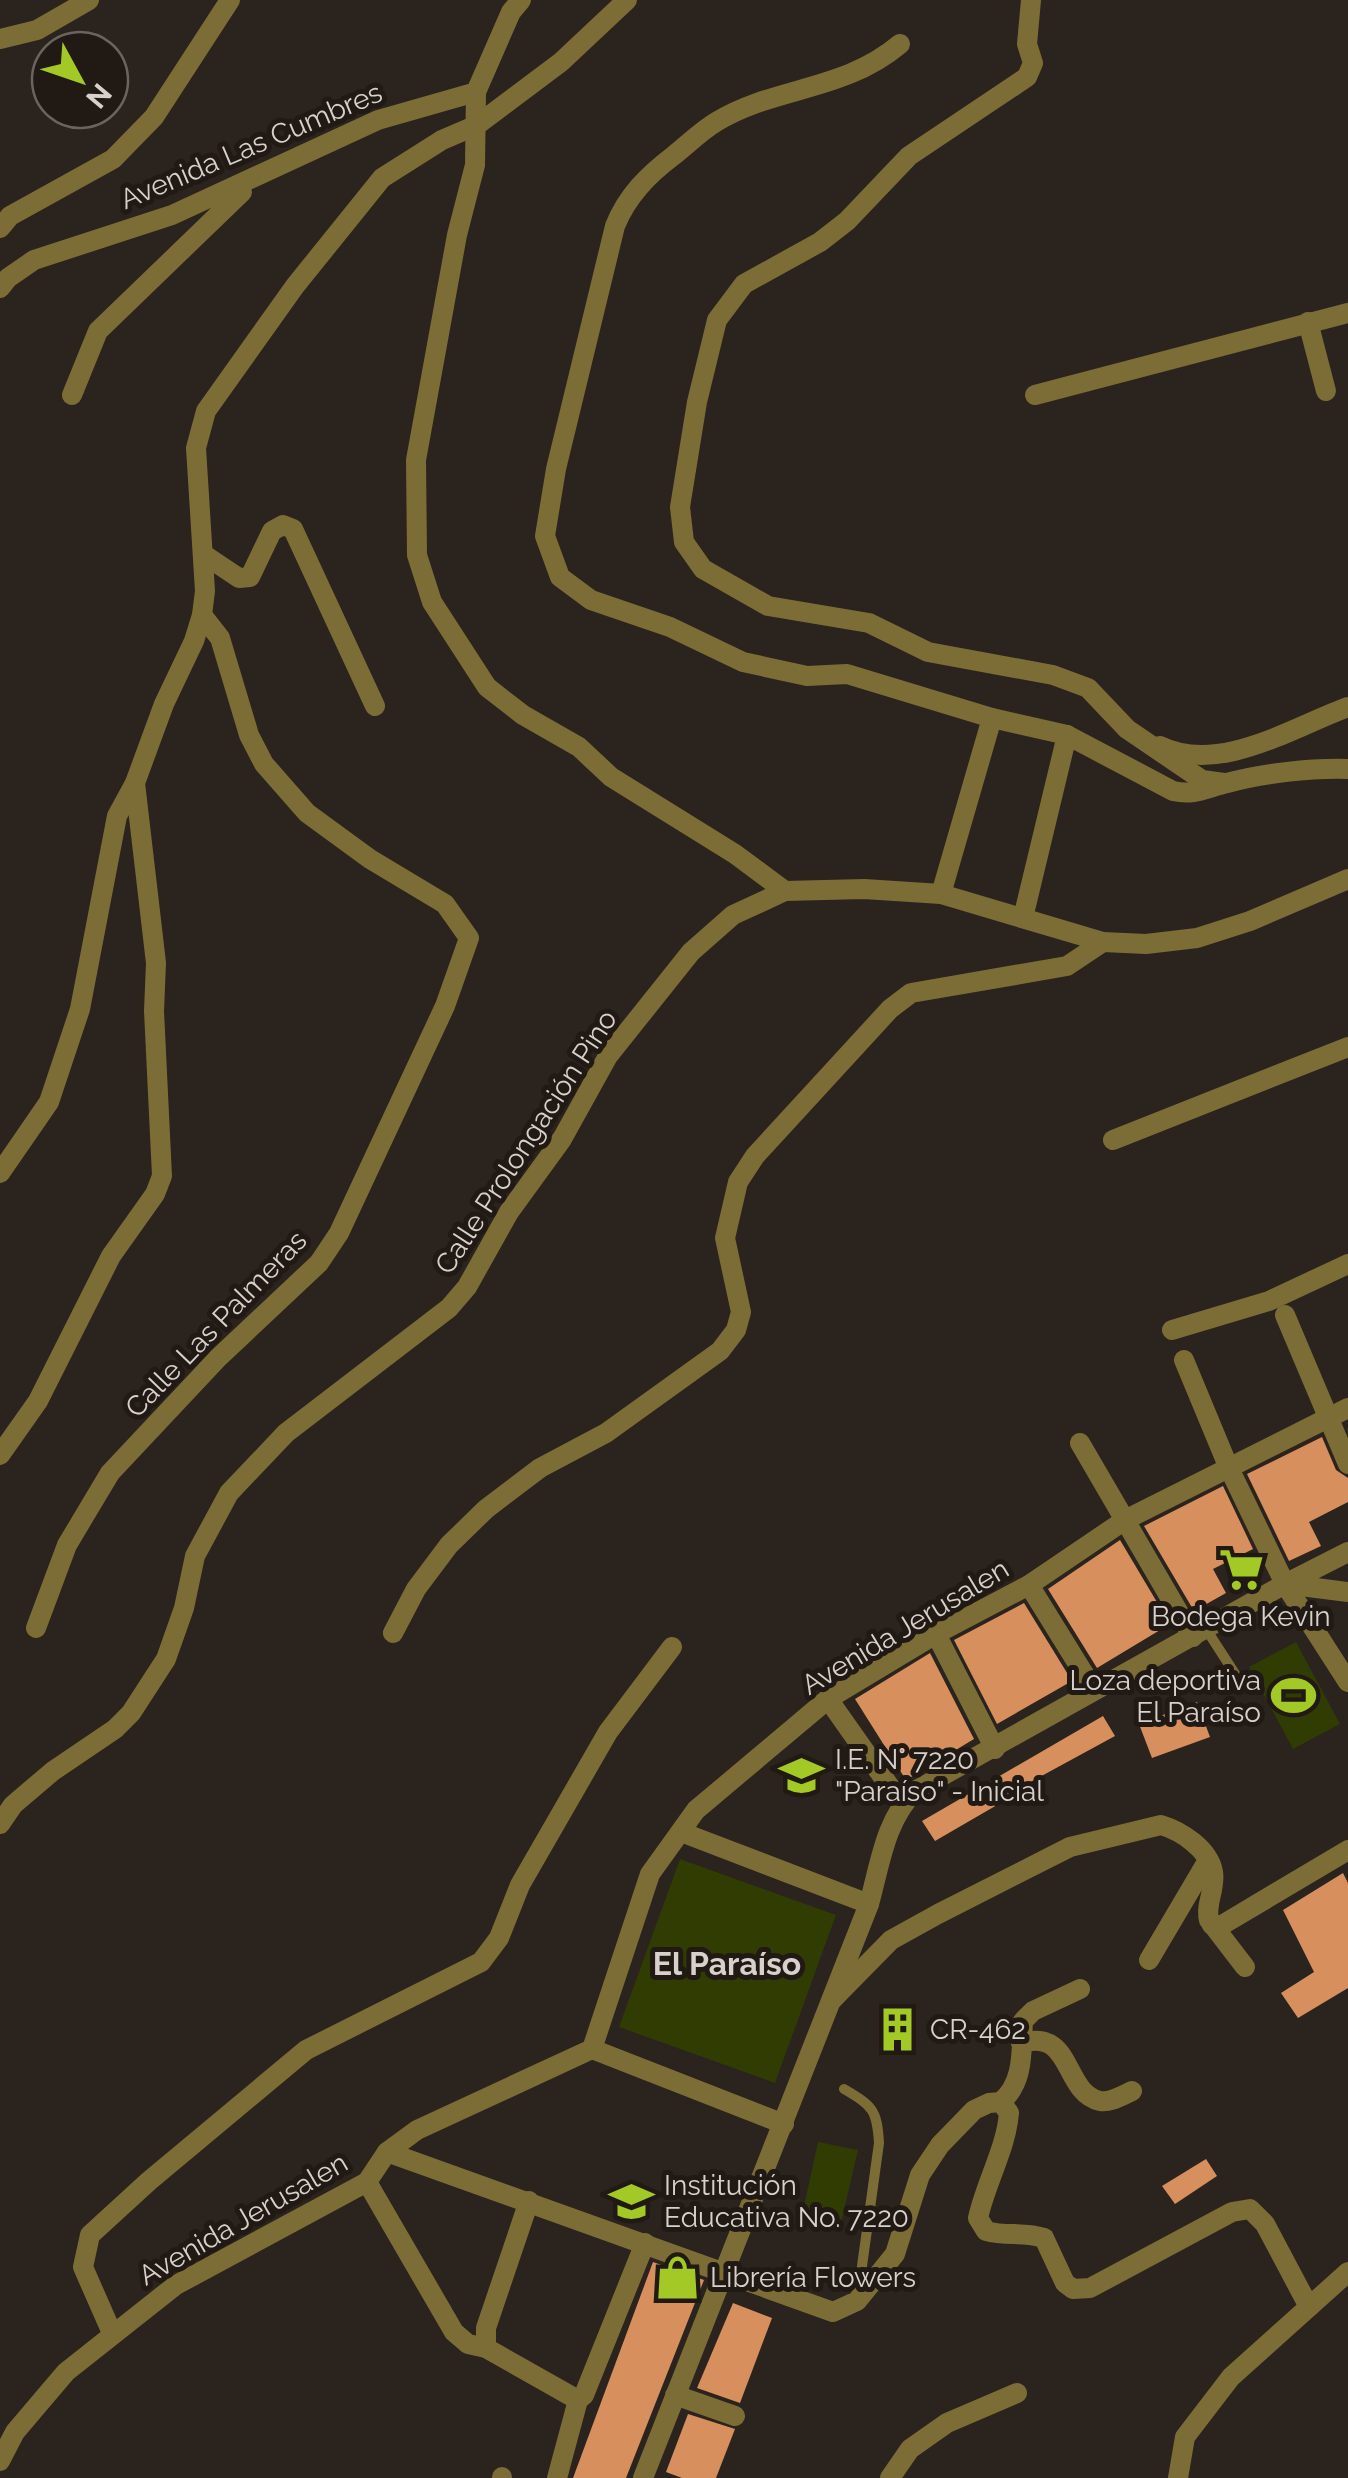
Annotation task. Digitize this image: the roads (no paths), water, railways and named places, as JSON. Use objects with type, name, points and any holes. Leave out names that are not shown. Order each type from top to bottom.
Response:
[{"type":"street","points":[[0,39],[36,30],[89,0]]},
{"type":"street","points":[[0,228],[10,216],[112,159],[154,117],[230,0]]},
{"type":"street","points":[[521,0],[510,12],[476,92],[475,165],[457,236],[416,460],[417,555],[432,602],[488,687],[523,715],[579,747],[611,777],[735,854],[785,891]]},
{"type":"street","points":[[0,1172],[49,1102],[80,1009],[117,816],[135,783],[202,615],[203,554],[196,448],[206,410],[295,286],[382,178],[442,140],[478,124],[561,62],[627,0]]},
{"type":"street","points":[[1031,0],[1026,44],[1033,62],[1026,77],[909,156],[847,221],[820,242],[744,284],[717,320],[697,402],[680,506],[684,542],[704,569],[768,606],[869,623],[928,652],[1054,675],[1088,688],[1127,730],[1202,780],[1226,783]]},
{"type":"street","points":[[900,44],[878,63],[838,80],[764,102],[718,121],[661,165],[625,202],[615,226],[570,413],[545,536],[560,577],[591,600],[670,627],[743,662],[807,676],[847,674],[992,718],[1067,735],[1172,792],[1189,795],[1226,783],[1325,768],[1348,769]]},
{"type":"street","name":"Avenida Las Cumbres","points":[[0,288],[34,260],[172,215],[378,120],[476,92]]},
{"type":"street","points":[[72,395],[98,331],[254,180]]},
{"type":"street","points":[[1035,396],[1348,313]]},
{"type":"street","points":[[1308,322],[1326,391]]},
{"type":"street","points":[[203,554],[239,578],[250,577],[272,531],[283,525],[293,529],[375,706]]},
{"type":"street","name":"Calle Las Palmeras","points":[[36,1628],[67,1545],[110,1473],[218,1358],[320,1262],[339,1233],[445,1006],[469,938],[446,904],[370,860],[307,813],[264,764],[249,736],[220,638],[202,615]]},
{"type":"street","points":[[1127,730],[1172,752],[1208,755],[1254,744],[1348,707]]},
{"type":"street","points":[[941,894],[992,718]]},
{"type":"street","points":[[1023,918],[1067,735]]},
{"type":"street","points":[[0,1456],[38,1401],[111,1256],[155,1194],[162,1176],[154,1011],[156,963],[135,783]]},
{"type":"street","name":"Calle Prolongación Pino","points":[[0,1824],[13,1806],[53,1771],[115,1729],[131,1713],[166,1659],[184,1608],[196,1556],[229,1494],[286,1433],[449,1308],[467,1287],[509,1212],[562,1139],[608,1056],[691,952],[733,914],[785,891],[864,889],[941,894],[1103,942],[1146,944],[1197,938],[1250,922],[1348,879]]},
{"type":"street","points":[[393,1633],[416,1589],[449,1545],[486,1509],[540,1468],[606,1433],[720,1351],[736,1330],[741,1312],[724,1238],[738,1182],[755,1156],[890,1009],[911,993],[1067,966],[1103,942]]},
{"type":"street","points":[[1113,1140],[1348,1048]]},
{"type":"street","points":[[1172,1330],[1269,1300],[1348,1264]]},
{"type":"street","points":[[1284,1314],[1348,1464]]},
{"type":"street","points":[[1184,1360],[1228,1466],[1285,1584],[1348,1682]]},
{"type":"street","name":"Avenida Jerusalen","points":[[0,2460],[15,2432],[66,2372],[176,2285],[366,2182],[387,2152],[417,2130],[592,2049],[650,1874],[696,1810],[828,1699],[936,1634],[1029,1585],[1125,1520],[1348,1408]]},
{"type":"street","points":[[1080,1443],[1125,1520],[1200,1633]]},
{"type":"street","points":[[644,2478],[869,1904],[892,1820],[902,1804],[915,1791],[1348,1552]]},
{"type":"street","points":[[1285,1584],[1348,1592]]},
{"type":"street","points":[[1029,1585],[1094,1690]]},
{"type":"street","points":[[936,1634],[995,1749]]},
{"type":"street","points":[[112,2333],[82,2267],[90,2234],[306,2050],[481,1962],[499,1938],[520,1885],[608,1732],[672,1648]]},
{"type":"street","points":[[828,1699],[902,1804]]},
{"type":"street","points":[[832,2000],[891,1940],[1070,1847],[1161,1825],[1194,1843],[1208,1860],[1213,1872],[1207,1911],[1212,1925],[1245,1967]]},
{"type":"street","points":[[681,1832],[869,1904]]},
{"type":"street","points":[[1212,1925],[1222,1924],[1348,1850]]},
{"type":"street","points":[[1149,1960],[1208,1860]]},
{"type":"street","points":[[387,2152],[833,2312],[857,2302],[894,2254],[920,2176],[940,2146],[974,2110],[1002,2102],[1013,2092],[1022,2062],[1023,2021],[1033,2011],[1080,1990]]},
{"type":"street","points":[[1022,2043],[1037,2038],[1054,2045],[1083,2090],[1100,2101],[1132,2091]]},
{"type":"street","points":[[592,2049],[784,2124]]},
{"type":"street","points":[[1002,2102],[1009,2113],[1007,2134],[985,2186],[978,2218],[986,2231],[1001,2235],[1030,2233],[1044,2238],[1065,2283],[1073,2289],[1090,2288],[1232,2212],[1250,2209],[1265,2224],[1308,2308]]},
{"type":"street","points":[[366,2182],[454,2332],[468,2344],[486,2348],[578,2400]]},
{"type":"street","points":[[486,2348],[486,2328],[529,2201]]},
{"type":"street","points":[[557,2478],[578,2400],[584,2395],[645,2242]]},
{"type":"street","points":[[1178,2478],[1185,2437],[1230,2377],[1348,2272]]},
{"type":"street","points":[[890,2478],[910,2449],[948,2424],[1017,2393]]},
{"type":"street","points":[[675,2395],[735,2416]]},
{"type":"lane","points":[[1200,1633],[1242,1683]]},
{"type":"lane","points":[[844,2090],[868,2104],[877,2118],[878,2130],[857,2302]]},
{"type":"place","name":"Bodega Kevin","points":[[1241,1570]]},
{"type":"place","name":"Loza deportiva El Paraíso","points":[[1294,1696]]},
{"type":"place","name":"I.E. N° 7220 \"Paraíso\" - Inicial","points":[[802,1775]]},
{"type":"place","name":"CR-462","points":[[897,2029]]},
{"type":"place","name":"Institución Educativa No. 7220","points":[[631,2201]]},
{"type":"place","name":"Librería Flowers","points":[[677,2277]]},
{"type":"district","name":"El Paraíso","points":[[727,1963]]}]
